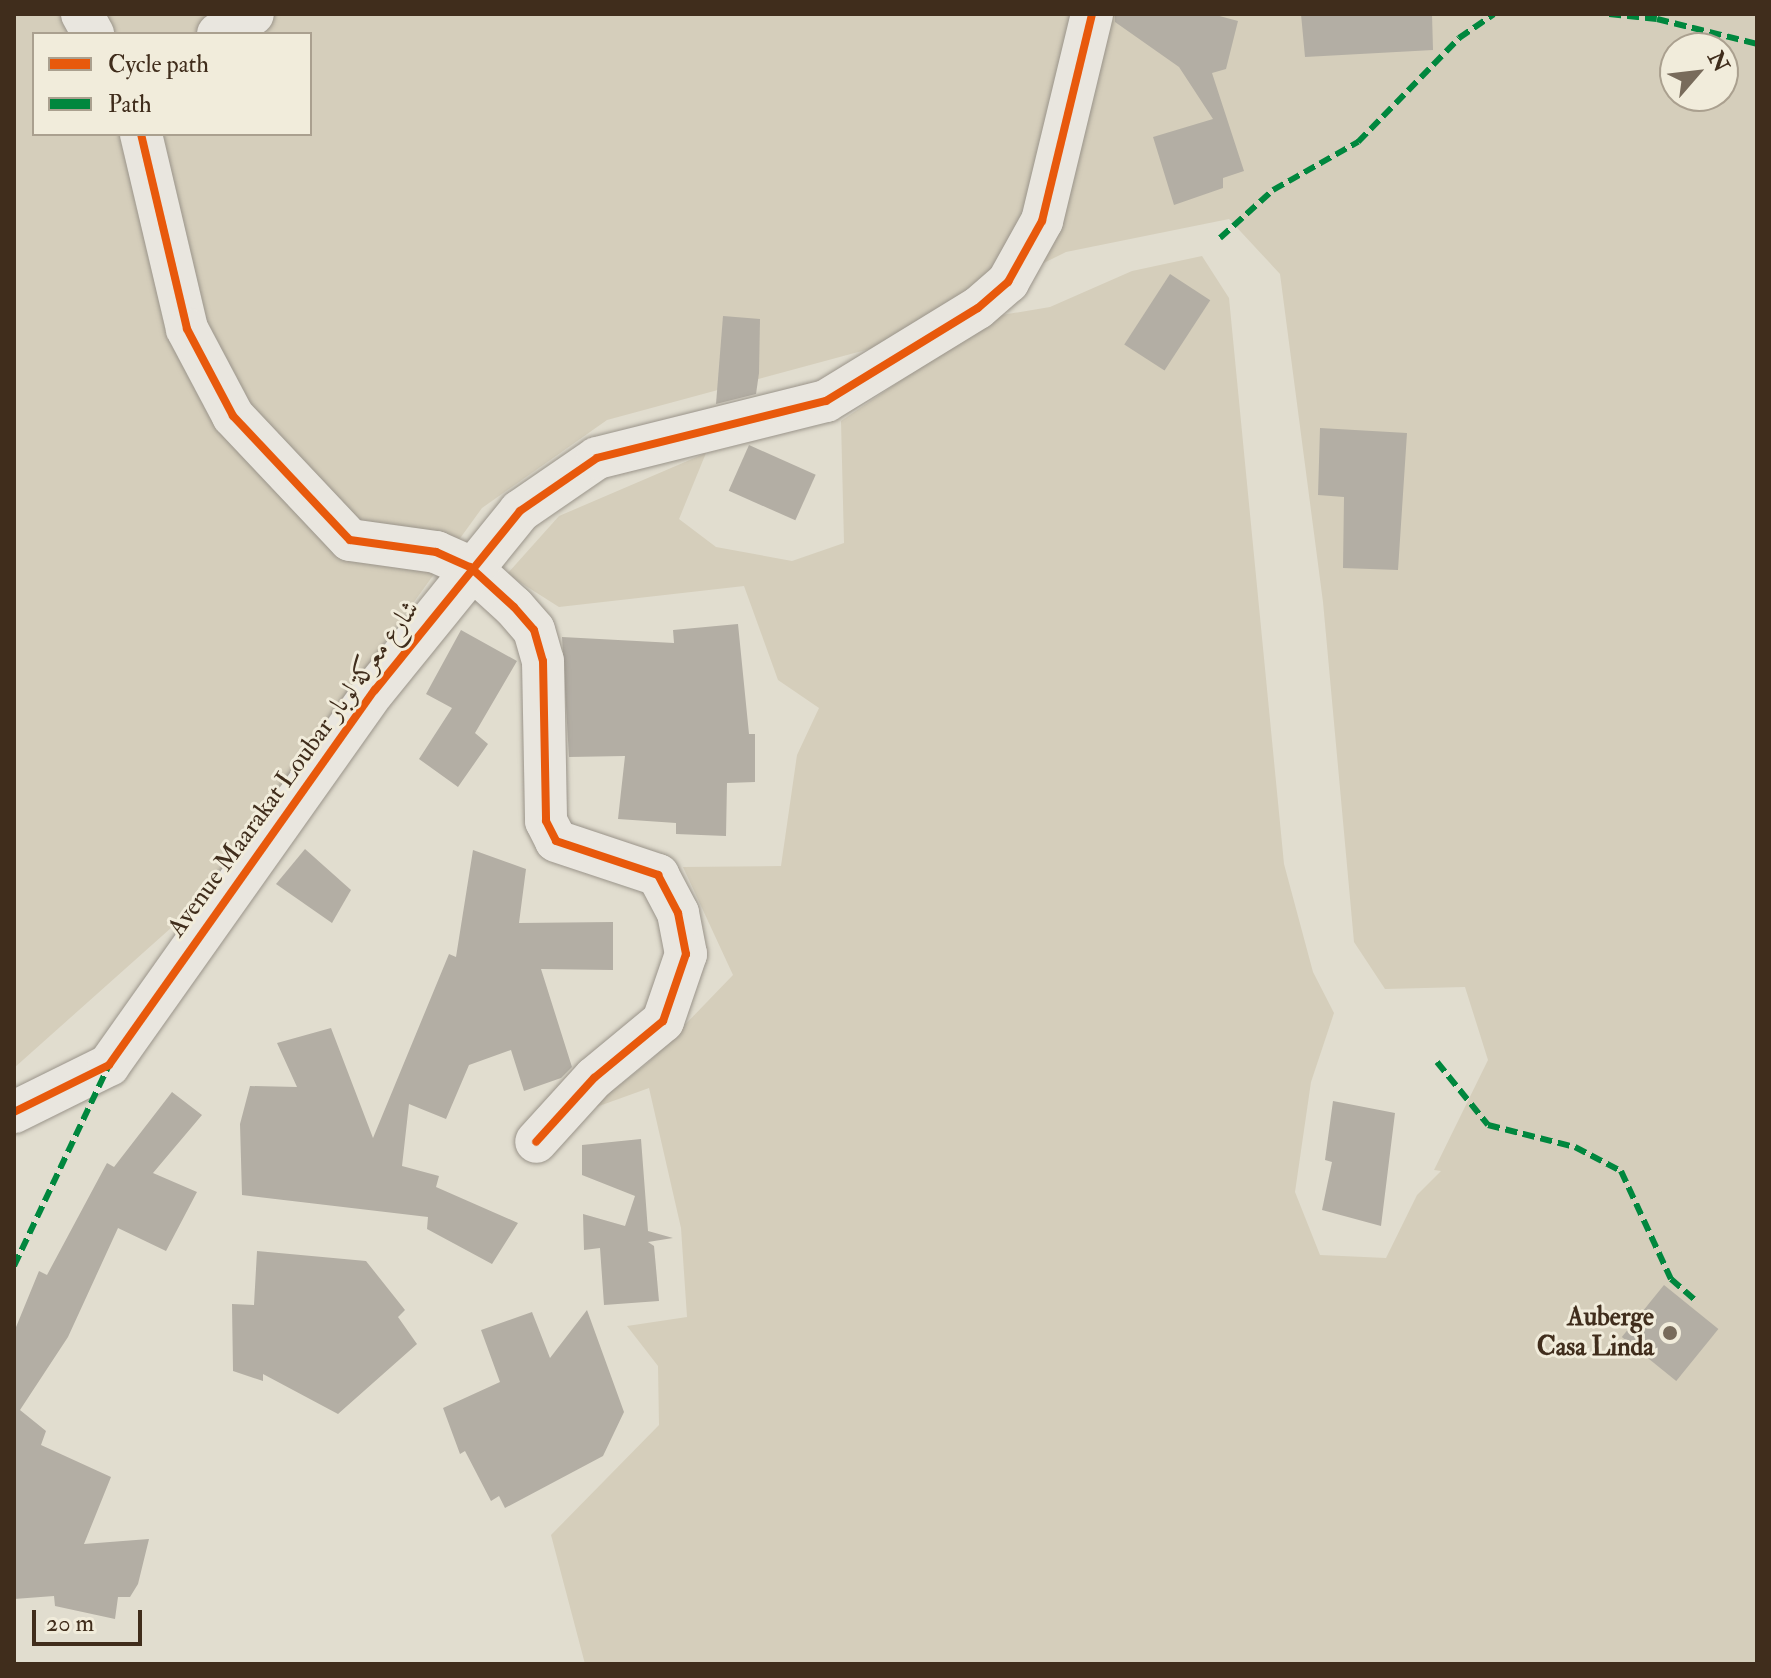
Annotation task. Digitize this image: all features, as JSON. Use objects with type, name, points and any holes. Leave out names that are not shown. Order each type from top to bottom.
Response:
[{"type":"street","points":[[82,14],[92,32]]},
{"type":"street","points":[[222,32],[253,14]]},
{"type":"street","name":"Avenue Maarakat Loubar شارع معركة لوبار","points":[[14,1112],[109,1065],[470,567],[505,524],[585,464],[637,445],[826,401],[978,308],[1008,282],[1042,221],[1092,14]]},
{"type":"street","points":[[141,136],[187,329],[233,416],[350,540],[378,549],[436,552],[470,567],[524,618],[539,645],[546,821],[556,841],[658,875],[678,913],[686,954],[663,1021],[594,1078],[536,1142]]},
{"type":"shaded area","points":[[14,14],[1757,14],[1757,1664],[585,1664],[551,1535],[659,1425],[658,1366],[627,1326],[687,1317],[681,1228],[649,1088],[588,1110],[650,1061],[733,975],[683,867],[781,866],[797,755],[819,708],[778,680],[744,586],[559,607],[507,574],[559,516],[706,453],[679,519],[716,547],[792,561],[844,543],[841,421],[996,316],[1050,307],[1132,271],[1202,256],[1229,298],[1284,864],[1313,972],[1334,1013],[1311,1082],[1295,1192],[1320,1255],[1386,1258],[1417,1195],[1441,1171],[1434,1170],[1488,1060],[1465,987],[1385,989],[1354,942],[1323,602],[1280,274],[1229,219],[1066,252],[873,348],[607,420],[482,508],[190,911],[14,1068]]},
{"type":"building","points":[[1115,14],[1212,14],[1238,21],[1226,69],[1212,73],[1244,171],[1223,178],[1223,188],[1174,205],[1153,137],[1213,119],[1179,67],[1115,22]]},
{"type":"building","points":[[1301,14],[1432,14],[1433,50],[1305,57]]},
{"type":"building","points":[[1170,274],[1210,300],[1165,371],[1124,344]]},
{"type":"building","points":[[723,316],[760,319],[759,373],[756,394],[716,404]]},
{"type":"building","points":[[1320,428],[1407,433],[1398,570],[1343,568],[1344,497],[1318,495]]},
{"type":"building","points":[[749,445],[816,475],[795,520],[729,491]]},
{"type":"building","points":[[738,624],[749,734],[755,734],[755,782],[727,783],[726,836],[676,834],[676,823],[618,819],[625,756],[569,757],[562,637],[674,643],[673,630]]},
{"type":"building","points":[[461,630],[517,661],[475,733],[488,744],[458,787],[419,759],[452,708],[426,694]]},
{"type":"building","points":[[305,849],[351,890],[332,923],[276,884]]},
{"type":"building","points":[[473,850],[526,869],[519,923],[613,922],[613,970],[541,969],[572,1067],[561,1078],[524,1091],[511,1050],[469,1065],[446,1119],[409,1104],[402,1166],[439,1176],[436,1187],[518,1223],[492,1264],[427,1229],[428,1217],[242,1195],[240,1124],[250,1086],[297,1087],[277,1043],[331,1028],[373,1138],[449,954],[456,957]]},
{"type":"building","points":[[172,1092],[202,1115],[153,1173],[197,1192],[166,1251],[118,1228],[68,1337],[20,1410],[46,1431],[41,1445],[111,1477],[84,1544],[149,1539],[138,1584],[130,1597],[118,1597],[115,1619],[55,1606],[54,1596],[14,1599],[14,1332],[39,1271],[47,1275],[107,1163],[114,1167]]},
{"type":"building","points":[[1333,1101],[1395,1113],[1381,1226],[1322,1210],[1332,1162],[1325,1160]]},
{"type":"building","points":[[641,1139],[648,1231],[673,1238],[648,1242],[654,1246],[659,1301],[604,1305],[600,1248],[584,1250],[583,1214],[625,1226],[635,1196],[582,1175],[582,1145]]},
{"type":"building","points":[[257,1251],[366,1261],[405,1310],[398,1317],[417,1344],[338,1414],[263,1374],[263,1381],[233,1371],[232,1304],[254,1305]]},
{"type":"building","name":"Auberge Casa Linda","points":[[1664,1285],[1718,1329],[1676,1381],[1622,1337]]},
{"type":"building","points":[[587,1310],[624,1412],[603,1456],[505,1508],[499,1496],[491,1501],[465,1451],[460,1454],[443,1408],[500,1382],[481,1330],[532,1312],[550,1358]]},
{"type":"marked path","points":[[1220,238],[1273,190],[1358,142],[1459,38],[1494,14]]},
{"type":"marked path","points":[[1609,14],[1657,19],[1757,44]]},
{"type":"marked path","points":[[1437,1062],[1488,1125],[1575,1147],[1621,1171],[1671,1279],[1696,1301]]},
{"type":"marked path","points":[[14,1266],[109,1065]]},
{"type":"cycle path","points":[[14,1112],[109,1065],[375,690],[520,511],[597,458],[826,401],[978,308],[1008,282],[1042,221],[1092,14]]},
{"type":"cycle path","points":[[141,136],[187,329],[233,416],[350,540],[436,552],[470,567],[514,607],[534,630],[543,661],[546,821],[556,841],[658,875],[678,913],[686,954],[663,1021],[594,1078],[536,1142]]},
{"type":"place","name":"Auberge Casa Linda","points":[[1670,1333]]}]
